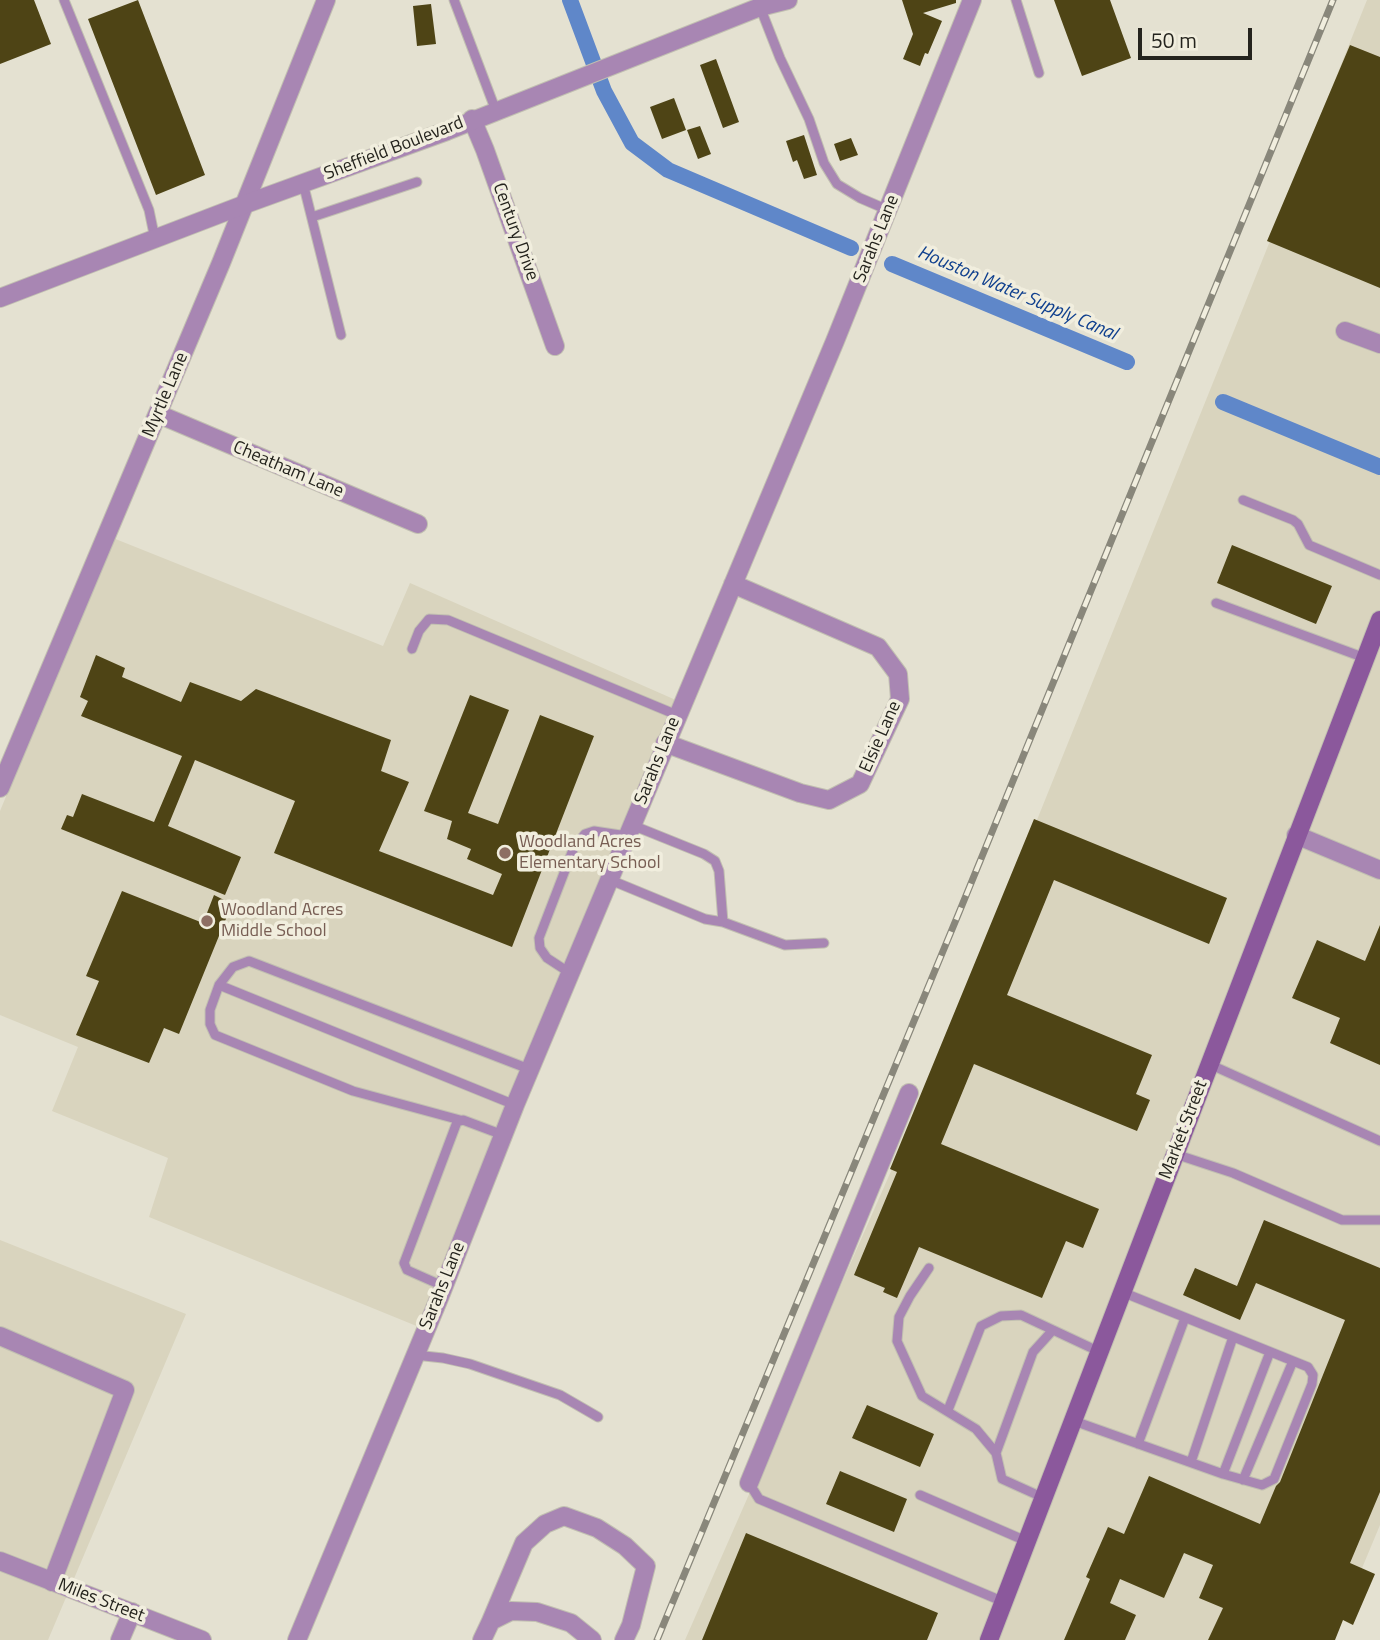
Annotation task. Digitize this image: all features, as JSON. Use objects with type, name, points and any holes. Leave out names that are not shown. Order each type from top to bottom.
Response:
[{"type":"main road","name":"Market Street","points":[[989,1640],[1380,620]]},
{"type":"street","name":"Myrtle Lane","points":[[0,788],[221,263],[326,0]]},
{"type":"street","name":"Sheffield Boulevard","points":[[0,298],[447,131],[759,4],[788,0]]},
{"type":"street","name":"Sarahs Lane","points":[[297,1640],[529,1069],[889,211],[972,0]]},
{"type":"street","name":"Century Drive","points":[[472,120],[490,162],[555,346]]},
{"type":"street","points":[[1345,331],[1380,344]]},
{"type":"street","name":"Cheatham Lane","points":[[158,414],[418,524]]},
{"type":"street","name":"Elsie Lane","points":[[665,743],[800,793],[829,800],[860,784],[900,699],[898,674],[878,647],[733,584]]},
{"type":"street","points":[[1296,835],[1380,870]]},
{"type":"street","points":[[749,1483],[909,1093]]},
{"type":"street","points":[[0,1336],[125,1390],[52,1582]]},
{"type":"street","points":[[482,1640],[524,1543],[545,1524],[564,1516],[597,1528],[625,1546],[646,1566],[631,1625],[624,1640]]},
{"type":"street","name":"Miles Street","points":[[0,1561],[202,1640]]},
{"type":"street","points":[[491,1621],[511,1611],[537,1612],[571,1623],[592,1640]]},
{"type":"street","points":[[120,1640],[132,1612]]},
{"type":"lane","points":[[64,0],[149,210],[155,239]]},
{"type":"lane","points":[[454,0],[496,111]]},
{"type":"lane","points":[[1016,0],[1039,73]]},
{"type":"lane","points":[[759,4],[809,120],[824,163],[838,184],[889,211]]},
{"type":"lane","points":[[312,217],[417,182]]},
{"type":"lane","points":[[303,183],[341,335]]},
{"type":"lane","points":[[1243,500],[1293,520],[1309,545],[1380,575]]},
{"type":"lane","points":[[1216,603],[1365,658]]},
{"type":"lane","points":[[412,649],[419,631],[429,619],[448,620],[677,715]]},
{"type":"lane","points":[[569,973],[547,958],[540,948],[539,938],[574,847],[585,834],[594,831],[629,831],[704,854],[715,862],[719,871],[723,922]]},
{"type":"lane","points":[[608,879],[705,919],[723,922],[785,945],[824,943]]},
{"type":"lane","points":[[503,1135],[460,1120],[354,1091],[215,1035],[210,1024],[210,1010],[219,985],[233,967],[249,961],[529,1069]]},
{"type":"lane","points":[[219,985],[515,1105]]},
{"type":"lane","points":[[1209,1064],[1380,1141]]},
{"type":"lane","points":[[443,1286],[407,1270],[404,1263],[460,1120]]},
{"type":"lane","points":[[1175,1154],[1233,1173],[1342,1220],[1380,1220]]},
{"type":"lane","points":[[929,1268],[899,1317],[897,1341],[922,1396],[976,1429],[996,1453],[1002,1479],[1044,1498]]},
{"type":"lane","points":[[1074,1421],[1223,1474],[1262,1485],[1273,1479],[1312,1384],[1313,1375],[1308,1367],[1122,1292]]},
{"type":"lane","points":[[948,1410],[981,1326],[1001,1316],[1021,1315],[1100,1352]]},
{"type":"lane","points":[[1138,1444],[1185,1318]]},
{"type":"lane","points":[[996,1453],[1033,1352],[1052,1331]]},
{"type":"lane","points":[[1191,1462],[1233,1337]]},
{"type":"lane","points":[[1223,1474],[1270,1352]]},
{"type":"lane","points":[[415,1355],[470,1364],[560,1395],[598,1418]]},
{"type":"lane","points":[[1243,1480],[1293,1361]]},
{"type":"lane","points":[[749,1483],[759,1499],[1004,1602]]},
{"type":"lane","points":[[920,1495],[1026,1541]]},
{"type":"shaded area","points":[[1367,0],[1380,0],[1380,1525],[1332,1640],[685,1640],[946,1046]]},
{"type":"shaded area","name":"Woodland Acres Middle School","points":[[113,538],[383,646],[410,583],[678,701],[419,1327],[149,1217],[168,1158],[52,1111],[78,1047],[0,1015],[0,811]]},
{"type":"shaded area","points":[[0,1240],[186,1314],[48,1640],[0,1640]]},
{"type":"building","points":[[0,0],[34,0],[51,44],[0,64]]},
{"type":"building","points":[[138,0],[205,175],[156,195],[88,19]]},
{"type":"building","points":[[902,0],[956,0],[956,3],[923,13],[942,21],[920,66],[903,59],[913,34]]},
{"type":"building","points":[[1054,0],[1110,0],[1131,58],[1082,76]]},
{"type":"building","points":[[431,4],[436,44],[417,46],[413,6]]},
{"type":"building","points":[[1350,45],[1380,57],[1380,288],[1267,241]]},
{"type":"building","points":[[716,59],[739,122],[723,128],[700,65]]},
{"type":"building","points":[[674,98],[686,130],[662,139],[650,107]]},
{"type":"building","points":[[700,126],[711,154],[698,159],[687,130]]},
{"type":"building","points":[[804,135],[817,175],[804,179],[797,160],[793,162],[786,141]]},
{"type":"building","points":[[851,138],[858,155],[840,161],[834,144]]},
{"type":"building","points":[[1232,545],[1332,586],[1316,624],[1217,583]]},
{"type":"building","points":[[96,655],[125,668],[122,677],[181,702],[190,682],[241,701],[256,689],[391,740],[381,771],[409,782],[379,851],[493,895],[502,874],[467,859],[471,849],[447,839],[452,821],[424,811],[470,695],[509,710],[468,813],[498,824],[540,715],[594,736],[512,947],[274,853],[295,801],[195,760],[168,826],[241,857],[225,895],[61,829],[67,815],[73,817],[82,794],[154,822],[182,756],[81,716],[88,701],[80,697]]},
{"type":"building","points":[[1034,819],[1227,898],[1209,944],[1054,880],[1007,995],[1152,1055],[1136,1094],[1150,1100],[1137,1131],[974,1064],[941,1144],[1099,1209],[1083,1248],[1066,1241],[1042,1298],[919,1247],[897,1298],[883,1292],[885,1288],[854,1275],[897,1172],[890,1169]]},
{"type":"building","points":[[122,891],[203,923],[214,895],[232,904],[179,1034],[164,1028],[149,1063],[76,1035],[99,981],[86,976]]},
{"type":"building","points":[[1380,925],[1380,1065],[1330,1043],[1340,1018],[1292,998],[1317,940],[1365,961]]},
{"type":"building","points":[[1264,1220],[1380,1268],[1380,1492],[1350,1563],[1375,1574],[1353,1625],[1343,1620],[1335,1640],[1208,1640],[1223,1608],[1199,1598],[1213,1565],[1184,1553],[1164,1598],[1120,1579],[1110,1603],[1136,1615],[1125,1640],[1064,1640],[1090,1579],[1086,1577],[1108,1527],[1124,1534],[1149,1476],[1260,1524],[1280,1482],[1345,1320],[1256,1283],[1240,1320],[1183,1295],[1195,1268],[1237,1286]]},
{"type":"building","points":[[867,1405],[934,1434],[920,1467],[852,1438]]},
{"type":"building","points":[[840,1471],[907,1499],[894,1532],[826,1504]]},
{"type":"building","points":[[746,1533],[938,1613],[927,1640],[702,1640]]},
{"type":"waterway","name":"Houston Water Supply Canal","points":[[570,0],[604,91],[632,143],[668,170],[851,248]]},
{"type":"waterway","name":"Houston Water Supply Canal","points":[[892,264],[1127,362]]},
{"type":"waterway","name":"Houston Water Supply Canal","points":[[1223,402],[1380,467]]},
{"type":"railway","points":[[657,1640],[1333,0]]},
{"type":"place","name":"Woodland Acres Elementary School","points":[[505,853]]},
{"type":"place","name":"Woodland Acres Middle School","points":[[207,921]]}]
